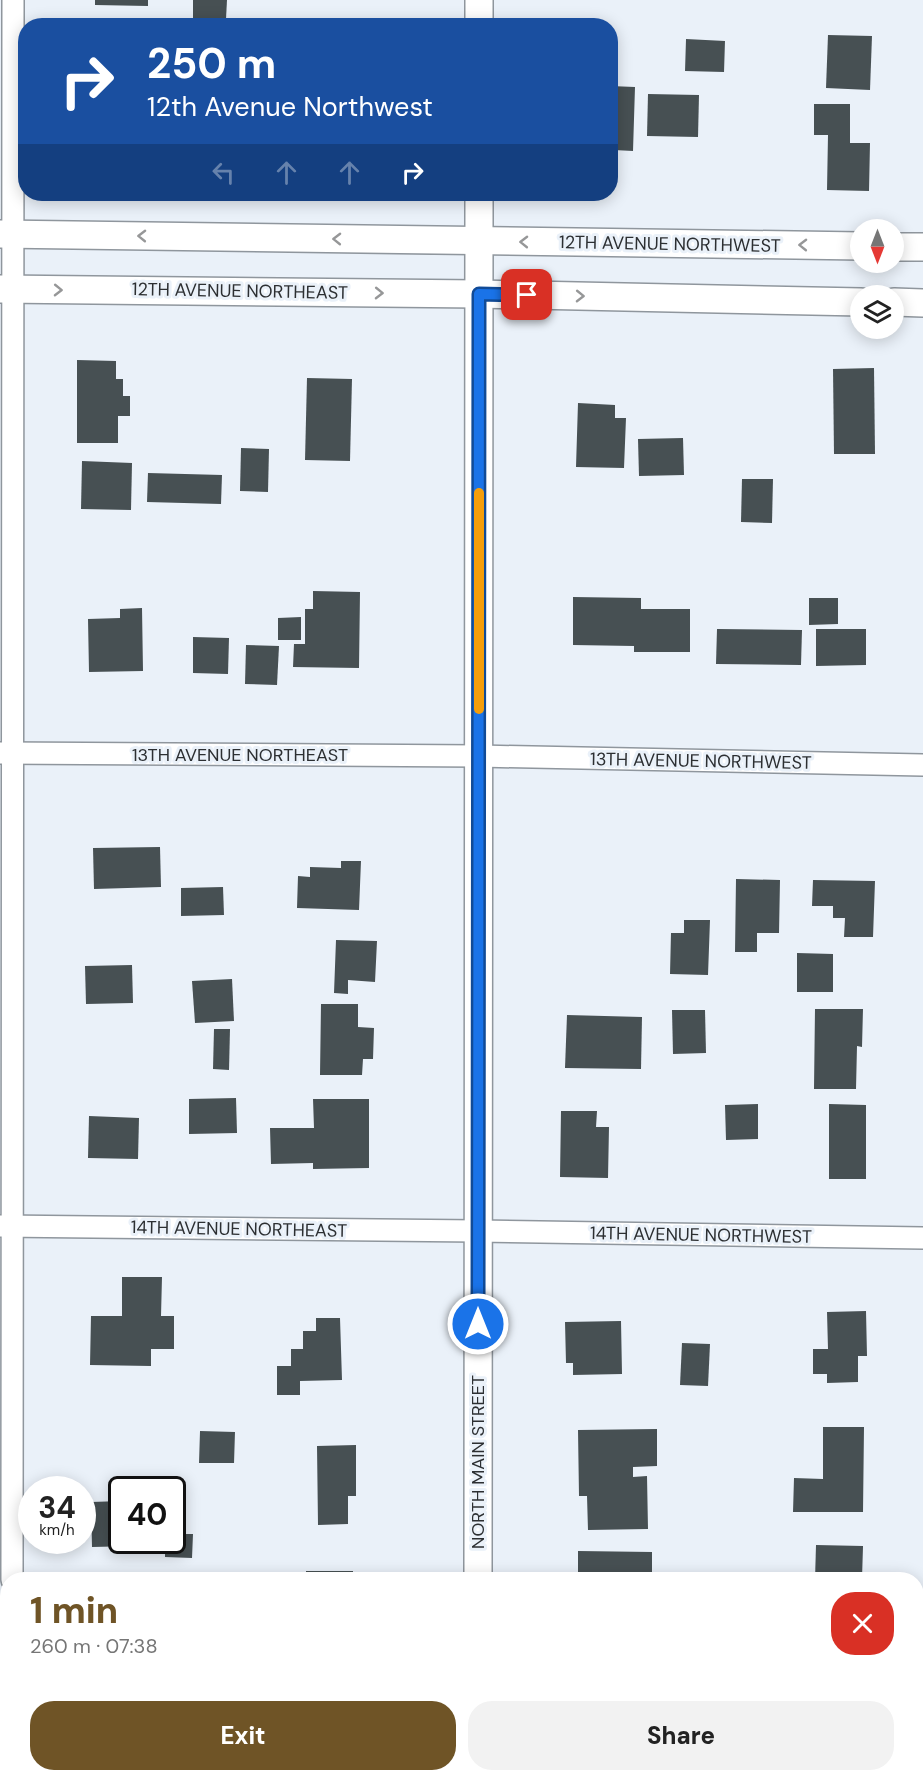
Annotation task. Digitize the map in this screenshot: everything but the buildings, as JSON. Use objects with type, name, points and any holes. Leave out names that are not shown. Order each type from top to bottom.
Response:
[{"type":"street","points":[[12,1572],[7,1226],[6,235],[13,0]]},
{"type":"street","points":[[479,0],[479,18]]},
{"type":"street","name":"NORTH MAIN STREET","points":[[478,1572],[479,201]]},
{"type":"street","points":[[6,235],[479,241]]},
{"type":"street","name":"12TH AVENUE NORTHWEST","points":[[479,241],[850,246]]},
{"type":"street","points":[[904,247],[923,247]]},
{"type":"street","name":"12TH AVENUE NORTHEAST","points":[[7,289],[479,294]]},
{"type":"street","points":[[479,294],[850,302]]},
{"type":"street","points":[[904,302],[923,303]]},
{"type":"street","name":"13TH AVENUE NORTHEAST","points":[[6,753],[479,756]]},
{"type":"street","name":"13TH AVENUE NORTHWEST","points":[[479,756],[923,765]]},
{"type":"street","name":"14TH AVENUE NORTHEAST","points":[[7,1226],[478,1231]]},
{"type":"street","name":"14TH AVENUE NORTHWEST","points":[[478,1231],[923,1238]]},
{"type":"slow traffic","points":[[479,493],[479,709]]},
{"type":"route","points":[[478,1324],[479,294],[527,295]]}]
